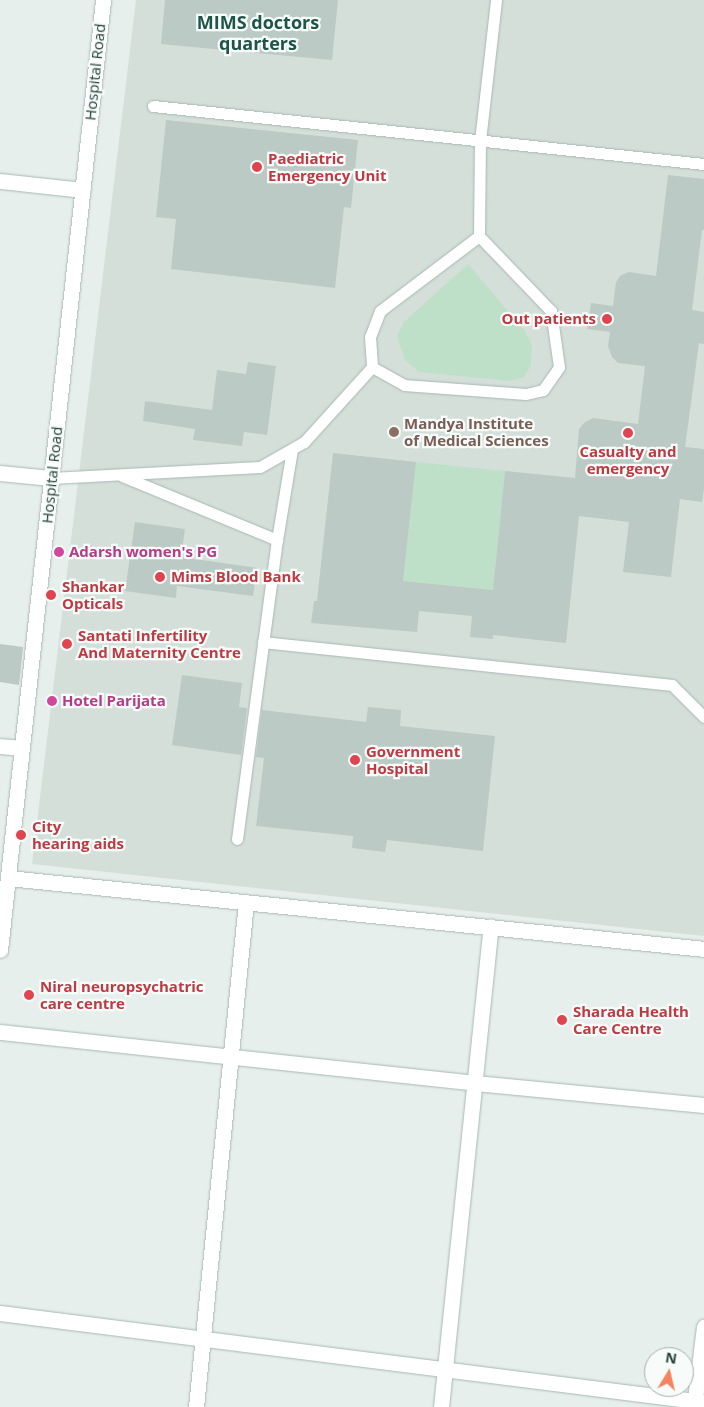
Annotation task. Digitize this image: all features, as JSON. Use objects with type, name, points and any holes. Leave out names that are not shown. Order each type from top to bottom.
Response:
[{"type":"street","name":"Hospital Road","points":[[0,950],[103,0]]},
{"type":"street","points":[[0,181],[82,190]]},
{"type":"street","points":[[0,473],[51,478]]},
{"type":"street","points":[[0,746],[22,748]]},
{"type":"street","points":[[8,878],[704,949]]},
{"type":"street","points":[[196,1407],[246,902]]},
{"type":"street","points":[[441,1407],[491,927]]},
{"type":"street","points":[[0,1032],[475,1083],[704,1105]]},
{"type":"street","points":[[0,1313],[446,1368],[697,1404],[704,1327]]},
{"type":"lane","points":[[372,367],[404,385],[526,394],[543,390],[559,367],[551,311],[479,236],[480,141],[496,0]]},
{"type":"lane","points":[[153,106],[704,164]]},
{"type":"lane","points":[[51,478],[260,467],[292,449],[304,442],[372,367],[370,337],[380,311],[479,236]]},
{"type":"lane","points":[[237,839],[277,540],[292,449]]},
{"type":"lane","points":[[118,474],[277,540]]},
{"type":"lane","points":[[263,642],[672,685],[704,717]]},
{"type":"shaded area","name":"Mandya Institute of Medical Sciences","points":[[136,0],[704,0],[704,936],[32,864]]},
{"type":"green space","points":[[468,264],[524,330],[532,345],[531,365],[524,377],[511,381],[419,372],[405,360],[397,336],[403,323]]},
{"type":"green space","points":[[416,462],[505,471],[493,590],[403,581]]},
{"type":"building","points":[[165,0],[338,0],[332,60],[161,44]]},
{"type":"building","points":[[166,120],[358,140],[351,208],[344,207],[335,288],[171,269],[176,219],[156,217]]},
{"type":"building","points":[[668,175],[704,179],[704,230],[702,230],[692,310],[704,312],[704,344],[699,343],[685,447],[704,449],[704,488],[702,502],[680,499],[671,577],[623,572],[629,522],[579,516],[566,643],[493,635],[493,639],[470,637],[472,616],[419,611],[417,632],[311,623],[314,601],[317,601],[333,453],[416,462],[403,581],[493,590],[505,471],[575,478],[579,429],[585,422],[593,418],[638,424],[645,366],[618,363],[612,357],[608,346],[610,332],[587,329],[591,303],[613,306],[616,282],[621,275],[629,272],[656,276]]},
{"type":"building","points":[[248,362],[276,366],[267,435],[244,432],[242,446],[193,440],[195,429],[143,421],[145,401],[212,410],[217,370],[246,374]]},
{"type":"building","points":[[135,522],[185,529],[181,557],[257,568],[253,596],[177,586],[176,598],[125,591]]},
{"type":"building","points":[[0,644],[23,647],[19,685],[0,682]]},
{"type":"building","points":[[182,675],[242,683],[239,707],[247,708],[241,755],[172,745]]},
{"type":"building","points":[[368,707],[401,710],[400,726],[495,736],[483,851],[387,840],[385,852],[352,848],[353,836],[256,826],[264,758],[256,757],[262,710],[366,722]]},
{"type":"place","name":"Paediatric Emergency Unit","points":[[257,167]]},
{"type":"place","name":"Out patients","points":[[607,319]]},
{"type":"place","name":"Mandya Institute of Medical Sciences","points":[[394,432]]},
{"type":"place","name":"Casualty and emergency","points":[[628,433]]},
{"type":"place","name":"Adarsh women's PG","points":[[59,552]]},
{"type":"place","name":"Mims Blood Bank","points":[[160,577]]},
{"type":"place","name":"Shankar Opticals","points":[[51,595]]},
{"type":"place","name":"Santati Infertility And Maternity Centre","points":[[67,644]]},
{"type":"place","name":"Hotel Parijata","points":[[52,701]]},
{"type":"place","name":"Government Hospital","points":[[355,760]]},
{"type":"place","name":"City hearing aids","points":[[21,835]]},
{"type":"place","name":"Niral neuropsychatric care centre","points":[[29,995]]},
{"type":"place","name":"Sharada Health Care Centre","points":[[562,1020]]},
{"type":"district","name":"MIMS doctors quarters","points":[[258,33]]}]
